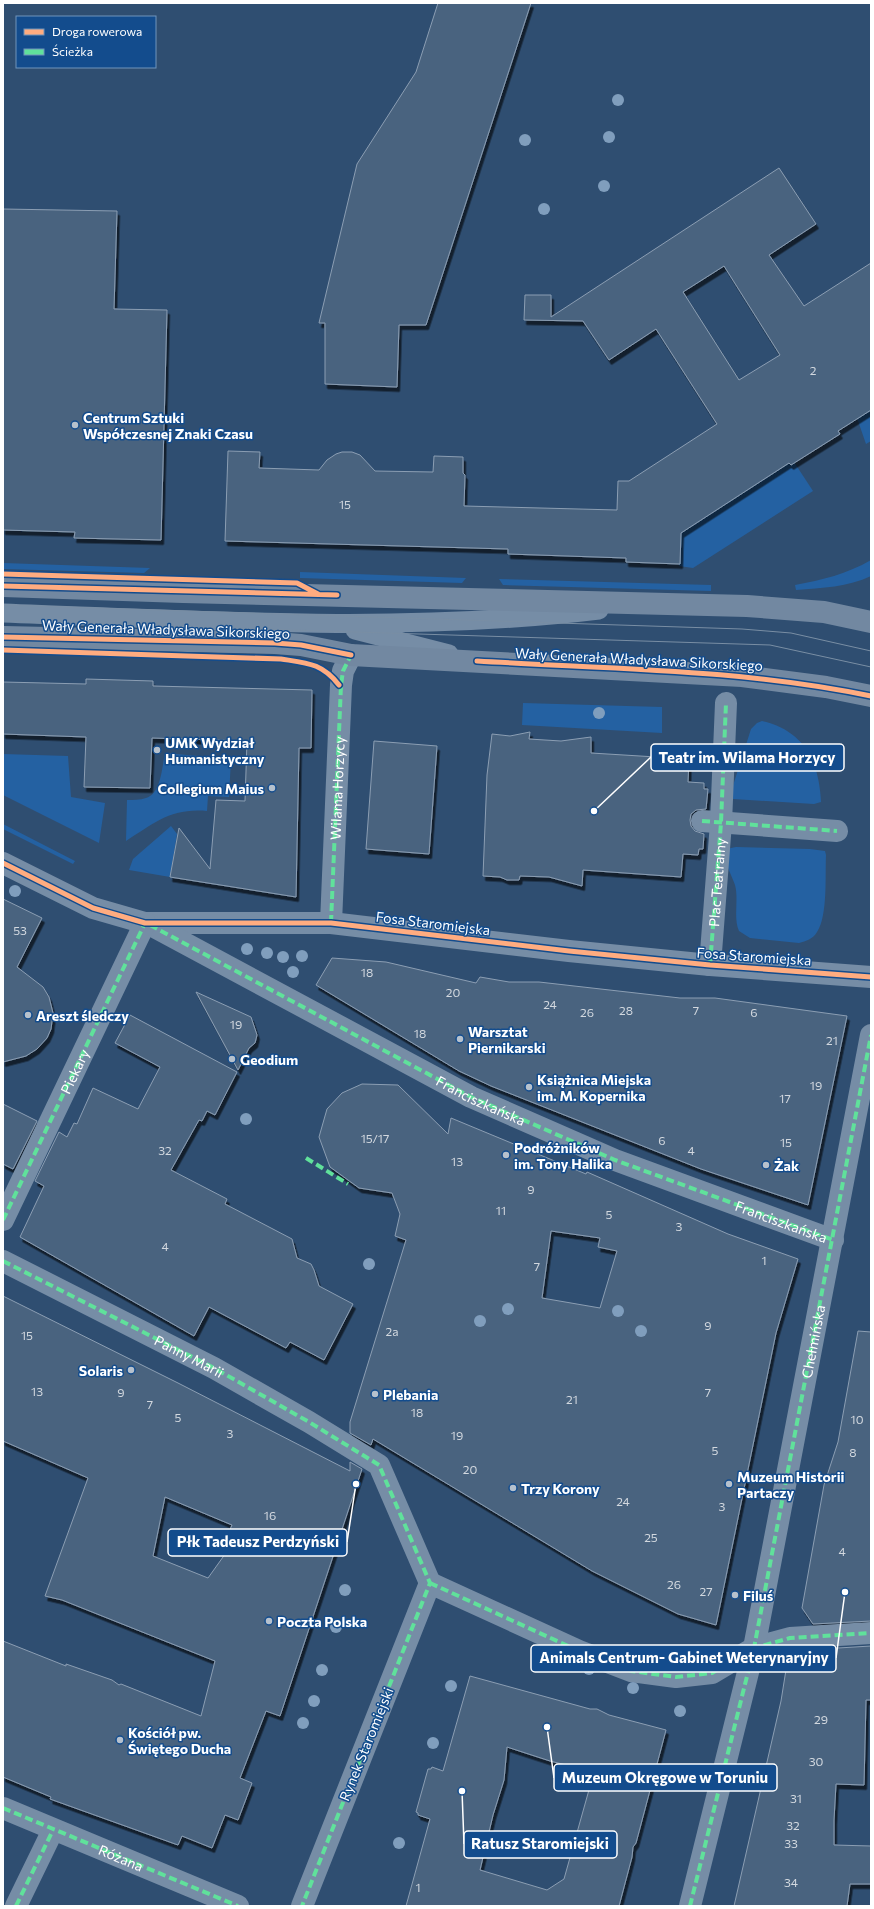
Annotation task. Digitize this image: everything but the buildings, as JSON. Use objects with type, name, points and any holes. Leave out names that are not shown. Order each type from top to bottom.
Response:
[{"type":"street","points":[[3,586],[771,607],[824,612],[871,622]]},
{"type":"street","name":"Wały Generała Władysława Sikorskiego","points":[[3,637],[275,643],[300,645],[351,654],[742,676],[826,687],[871,696]]},
{"type":"street","name":"Wilama Horzycy","points":[[330,923],[343,672],[351,654]]},
{"type":"street","name":"Plac Teatralny","points":[[710,965],[712,822],[726,703]]},
{"type":"street","name":"Plac Teatralny","points":[[712,822],[838,831]]},
{"type":"street","name":"Fosa Staromiejska","points":[[3,863],[93,908],[145,922],[330,923],[569,951],[710,965],[871,977]]},
{"type":"street","name":"Franciszkańska","points":[[145,922],[471,1096],[615,1160],[833,1240]]},
{"type":"street","name":"Piekary","points":[[3,1220],[145,922]]},
{"type":"street","name":"Chełmińska","points":[[754,1648],[871,1035]]},
{"type":"street","name":"Panny Marii","points":[[3,1261],[214,1368],[309,1422],[379,1465],[430,1583]]},
{"type":"street","points":[[430,1583],[562,1645],[631,1671],[676,1677],[712,1673],[754,1648],[790,1638],[871,1633]]},
{"type":"street","name":"Rynek Staromiejski","points":[[302,1906],[430,1583]]},
{"type":"street","points":[[690,1906],[754,1648]]},
{"type":"street","name":"Różana","points":[[3,1808],[238,1906]]},
{"type":"street","points":[[16,1906],[53,1830]]},
{"type":"lane","points":[[3,613],[332,624],[493,620],[549,616],[649,603]]},
{"type":"lane","points":[[332,624],[477,662]]},
{"type":"shaded area","points":[[871,409],[871,441],[866,444],[857,418]]},
{"type":"shaded area","points":[[792,459],[813,491],[693,568],[679,566],[679,532]]},
{"type":"shaded area","points":[[871,560],[871,576],[862,580],[835,586],[796,590],[795,585],[834,576]]},
{"type":"shaded area","points":[[3,563],[150,568],[144,573],[3,569]]},
{"type":"shaded area","points":[[300,572],[466,578],[462,583],[300,578]]},
{"type":"shaded area","points":[[499,579],[711,585],[711,591],[503,585]]},
{"type":"shaded area","points":[[523,703],[662,707],[662,733],[522,725]]},
{"type":"shaded area","points":[[762,721],[789,732],[799,740],[807,750],[813,761],[817,774],[821,802],[814,804],[733,799],[730,795],[751,729],[757,723]]},
{"type":"shaded area","points":[[165,753],[231,759],[229,797],[208,796],[207,811],[173,814],[126,841],[127,800],[139,800],[146,798],[155,791],[162,772]]},
{"type":"shaded area","points":[[3,754],[68,756],[71,797],[105,803],[99,843],[3,795]]},
{"type":"shaded area","points":[[3,824],[75,861],[73,864],[3,829]]},
{"type":"shaded area","points":[[171,826],[177,834],[170,877],[129,870],[133,859]]},
{"type":"shaded area","points":[[736,847],[810,849],[825,851],[826,884],[823,916],[821,925],[811,938],[799,943],[750,938],[739,931],[736,920],[735,885],[726,863],[725,854],[726,849]]},
{"type":"tram line","points":[[3,605],[742,629],[791,633],[871,651]]},
{"type":"tram line","points":[[3,621],[770,645],[871,667]]},
{"type":"marked path","points":[[331,923],[341,685],[343,671],[351,655]]},
{"type":"marked path","points":[[710,965],[721,823],[726,703]]},
{"type":"marked path","points":[[702,821],[837,831]]},
{"type":"marked path","points":[[3,1220],[145,923]]},
{"type":"marked path","points":[[150,925],[471,1097],[615,1160],[833,1240]]},
{"type":"marked path","points":[[690,1906],[754,1648],[871,1035]]},
{"type":"marked path","points":[[306,1158],[348,1184]]},
{"type":"marked path","points":[[3,1261],[214,1368],[309,1422],[379,1465],[430,1583],[302,1906]]},
{"type":"marked path","points":[[430,1583],[579,1651],[631,1671],[676,1677],[712,1673],[754,1648],[790,1638],[871,1633]]},
{"type":"marked path","points":[[3,1808],[238,1906]]},
{"type":"marked path","points":[[16,1906],[53,1830]]},
{"type":"cycle path","points":[[3,574],[297,583],[318,594]]},
{"type":"cycle path","points":[[3,586],[337,595]]},
{"type":"cycle path","points":[[3,637],[275,643],[301,645],[351,655]]},
{"type":"cycle path","points":[[3,650],[281,659],[306,663],[320,668],[333,678],[339,685]]},
{"type":"cycle path","points":[[477,661],[625,668],[724,675],[773,680],[871,696]]},
{"type":"cycle path","points":[[3,863],[93,908],[145,923],[331,923],[569,951],[710,965],[871,977]]},
{"type":"place","name":"Centrum Sztuki Współczesnej Znaki Czasu","points":[[75,425]]},
{"type":"place","name":"UMK Wydział Humanistyczny","points":[[157,750]]},
{"type":"place","name":"Collegium Maius","points":[[272,788]]},
{"type":"place","name":"Teatr im. Wilama Horzycy","points":[[594,811]]},
{"type":"place","name":"Areszt śledczy","points":[[28,1015]]},
{"type":"place","name":"Warsztat Piernikarski","points":[[460,1039]]},
{"type":"place","name":"Geodium","points":[[232,1059]]},
{"type":"place","name":"Książnica Miejska im. M. Kopernika","points":[[529,1087]]},
{"type":"place","name":"Podróżników im. Tony Halika","points":[[506,1155]]},
{"type":"place","name":"Żak","points":[[766,1165]]},
{"type":"place","name":"Solaris","points":[[131,1370]]},
{"type":"place","name":"Plebania","points":[[375,1394]]},
{"type":"place","name":"Płk Tadeusz Perdzyński","points":[[356,1484]]},
{"type":"place","name":"Muzeum Historii Partaczy","points":[[729,1484]]},
{"type":"place","name":"Trzy Korony","points":[[513,1488]]},
{"type":"place","name":"Animals Centrum- Gabinet Weterynaryjny","points":[[845,1592]]},
{"type":"place","name":"Filuś","points":[[735,1595]]},
{"type":"place","name":"Poczta Polska","points":[[269,1621]]},
{"type":"place","name":"Muzeum Okręgowe w Toruniu","points":[[547,1727]]},
{"type":"place","name":"Kościół pw. Świętego Ducha","points":[[120,1740]]},
{"type":"place","name":"Ratusz Staromiejski","points":[[462,1791]]}]
